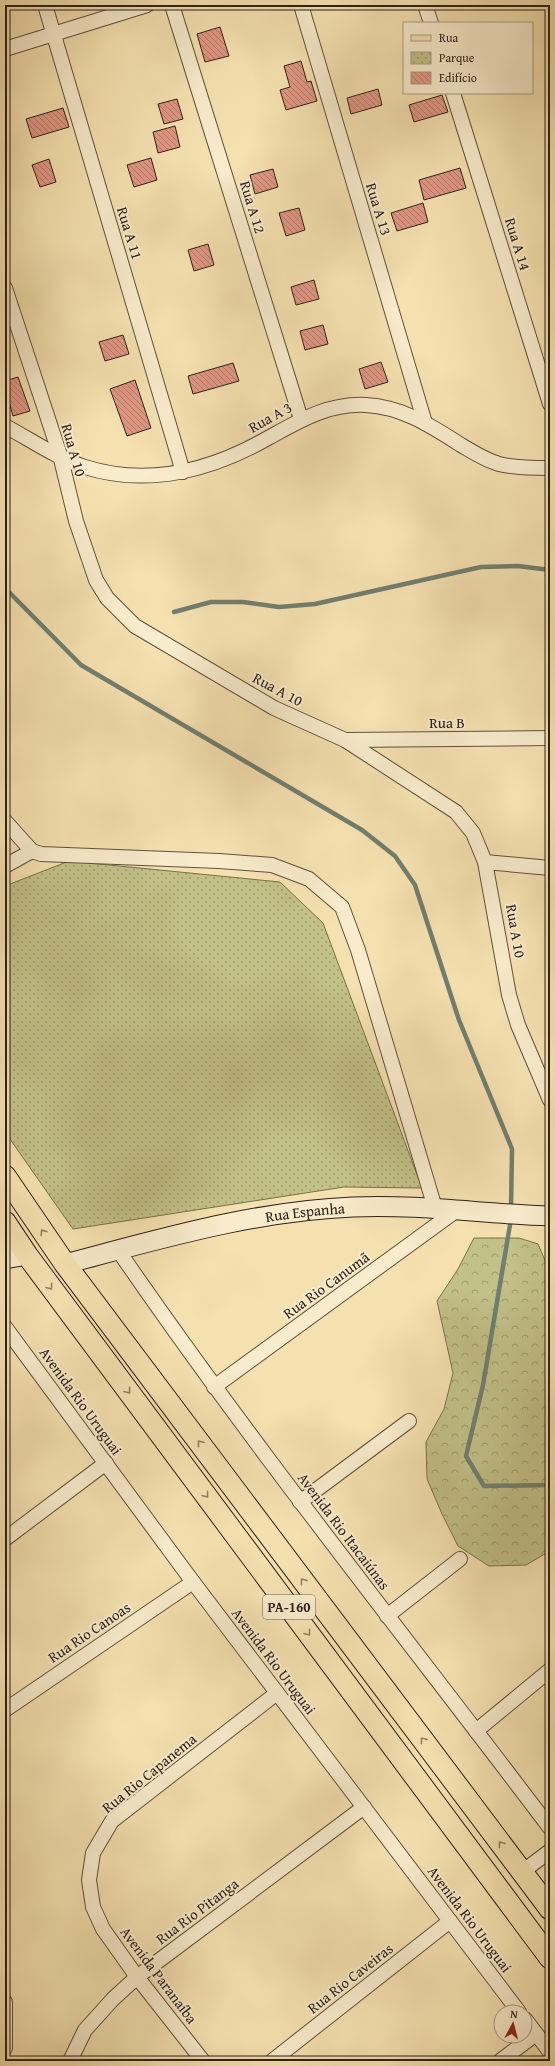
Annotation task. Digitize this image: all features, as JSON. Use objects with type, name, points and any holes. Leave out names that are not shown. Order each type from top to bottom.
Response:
[{"type":"main road","name":"PA-160","points":[[5,1176],[65,1264],[550,1909]]},
{"type":"main road","name":"PA-160","points":[[5,1222],[27,1255],[550,1958]]},
{"type":"street","name":"Rua A 11","points":[[45,5],[183,472]]},
{"type":"street","points":[[5,49],[147,5]]},
{"type":"street","name":"Rua A 12","points":[[172,5],[301,419]]},
{"type":"street","name":"Rua A 13","points":[[301,5],[425,423]]},
{"type":"street","points":[[425,5],[431,22]]},
{"type":"street","name":"Rua A 14","points":[[453,94],[550,404]]},
{"type":"street","name":"Rua A 10","points":[[5,288],[60,455],[76,521],[96,580],[107,598],[136,626],[274,708],[345,740],[456,812],[473,833],[485,862],[509,995],[518,1026],[550,1100]]},
{"type":"street","name":"Rua A 3","points":[[5,426],[85,467],[140,477],[183,472],[214,463],[239,453],[301,419],[340,406],[360,404],[390,407],[407,413],[479,456],[499,464],[528,468],[550,468]]},
{"type":"street","name":"Rua B","points":[[345,740],[550,738]]},
{"type":"street","points":[[5,821],[32,851],[41,854],[219,861],[272,865],[309,879],[342,907],[358,950],[434,1208]]},
{"type":"street","points":[[5,866],[32,851]]},
{"type":"street","points":[[485,862],[550,868]]},
{"type":"street","name":"Rua Espanha","points":[[65,1264],[242,1219],[290,1211],[353,1207],[406,1206],[542,1216]]},
{"type":"street","name":"Rua Rio Canumã","points":[[214,1387],[457,1210]]},
{"type":"street","name":"Avenida Rio Itacaiúnas","points":[[118,1250],[214,1387],[300,1502],[550,1828]]},
{"type":"street","points":[[5,1259],[27,1255]]},
{"type":"street","name":"Avenida Rio Uruguai","points":[[5,1327],[193,1582],[513,2004]]},
{"type":"street","points":[[300,1502],[409,1421]]},
{"type":"street","points":[[5,1539],[106,1463]]},
{"type":"street","points":[[387,1616],[460,1559]]},
{"type":"street","name":"Rua Rio Canoas","points":[[5,1710],[193,1582]]},
{"type":"street","points":[[476,1730],[550,1670]]},
{"type":"street","name":"Rua Rio Capanema","points":[[93,1907],[89,1880],[93,1853],[112,1821],[277,1693]]},
{"type":"street","name":"Rua Rio Pitanga","points":[[70,2061],[85,2030],[113,1999],[137,1977],[364,1807]]},
{"type":"street","points":[[522,1872],[550,1851]]},
{"type":"street","name":"Avenida Paranaíba","points":[[93,1907],[103,1929],[137,1977],[203,2061]]},
{"type":"street","name":"Rua Rio Caveiras","points":[[272,2061],[450,1921]]},
{"type":"street","points":[[5,2002],[5,2048]]},
{"type":"street","points":[[533,2030],[550,2052]]},
{"type":"street","points":[[500,2061],[536,2034]]},
{"type":"green space","points":[[69,861],[280,882],[323,923],[422,1188],[344,1187],[73,1229],[5,1132],[5,886]]},
{"type":"green space","points":[[474,1238],[519,1238],[538,1244],[550,1272],[550,1551],[526,1565],[489,1566],[458,1546],[427,1479],[426,1442],[444,1409],[453,1373],[437,1301],[458,1269]]},
{"type":"building","points":[[220,27],[229,56],[205,62],[197,34]]},
{"type":"building","points":[[301,61],[307,82],[311,81],[317,101],[286,110],[280,90],[290,87],[284,66]]},
{"type":"building","points":[[378,89],[382,105],[351,114],[347,98]]},
{"type":"building","points":[[442,95],[448,112],[414,122],[409,105]]},
{"type":"building","points":[[177,99],[183,119],[164,124],[158,104]]},
{"type":"building","points":[[63,108],[69,127],[32,138],[26,119]]},
{"type":"building","points":[[175,126],[180,147],[158,153],[153,132]]},
{"type":"building","points":[[151,158],[157,180],[134,187],[127,165]]},
{"type":"building","points":[[49,159],[56,182],[40,187],[32,165]]},
{"type":"building","points":[[460,168],[466,188],[424,200],[419,180]]},
{"type":"building","points":[[273,169],[278,187],[255,194],[250,175]]},
{"type":"building","points":[[423,203],[428,222],[397,231],[391,213]]},
{"type":"building","points":[[299,208],[305,230],[286,236],[279,213]]},
{"type":"building","points":[[208,244],[214,265],[194,271],[188,250]]},
{"type":"building","points":[[314,280],[319,299],[296,305],[291,287]]},
{"type":"building","points":[[323,325],[328,344],[305,350],[300,331]]},
{"type":"building","points":[[123,335],[129,354],[105,361],[99,342]]},
{"type":"building","points":[[381,362],[388,382],[365,389],[359,369]]},
{"type":"building","points":[[233,363],[239,381],[193,394],[188,376]]},
{"type":"building","points":[[18,377],[30,411],[13,416],[8,398],[5,399],[5,381]]},
{"type":"building","points":[[135,380],[151,428],[127,436],[110,389]]},
{"type":"waterway","points":[[174,612],[211,602],[243,602],[279,607],[315,604],[481,567],[518,566],[550,570]]},
{"type":"waterway","points":[[5,588],[81,665],[362,830],[395,856],[415,885],[459,1020],[512,1149],[511,1209]]},
{"type":"waterway","points":[[511,1219],[483,1385],[466,1456],[484,1486],[550,1485]]}]
